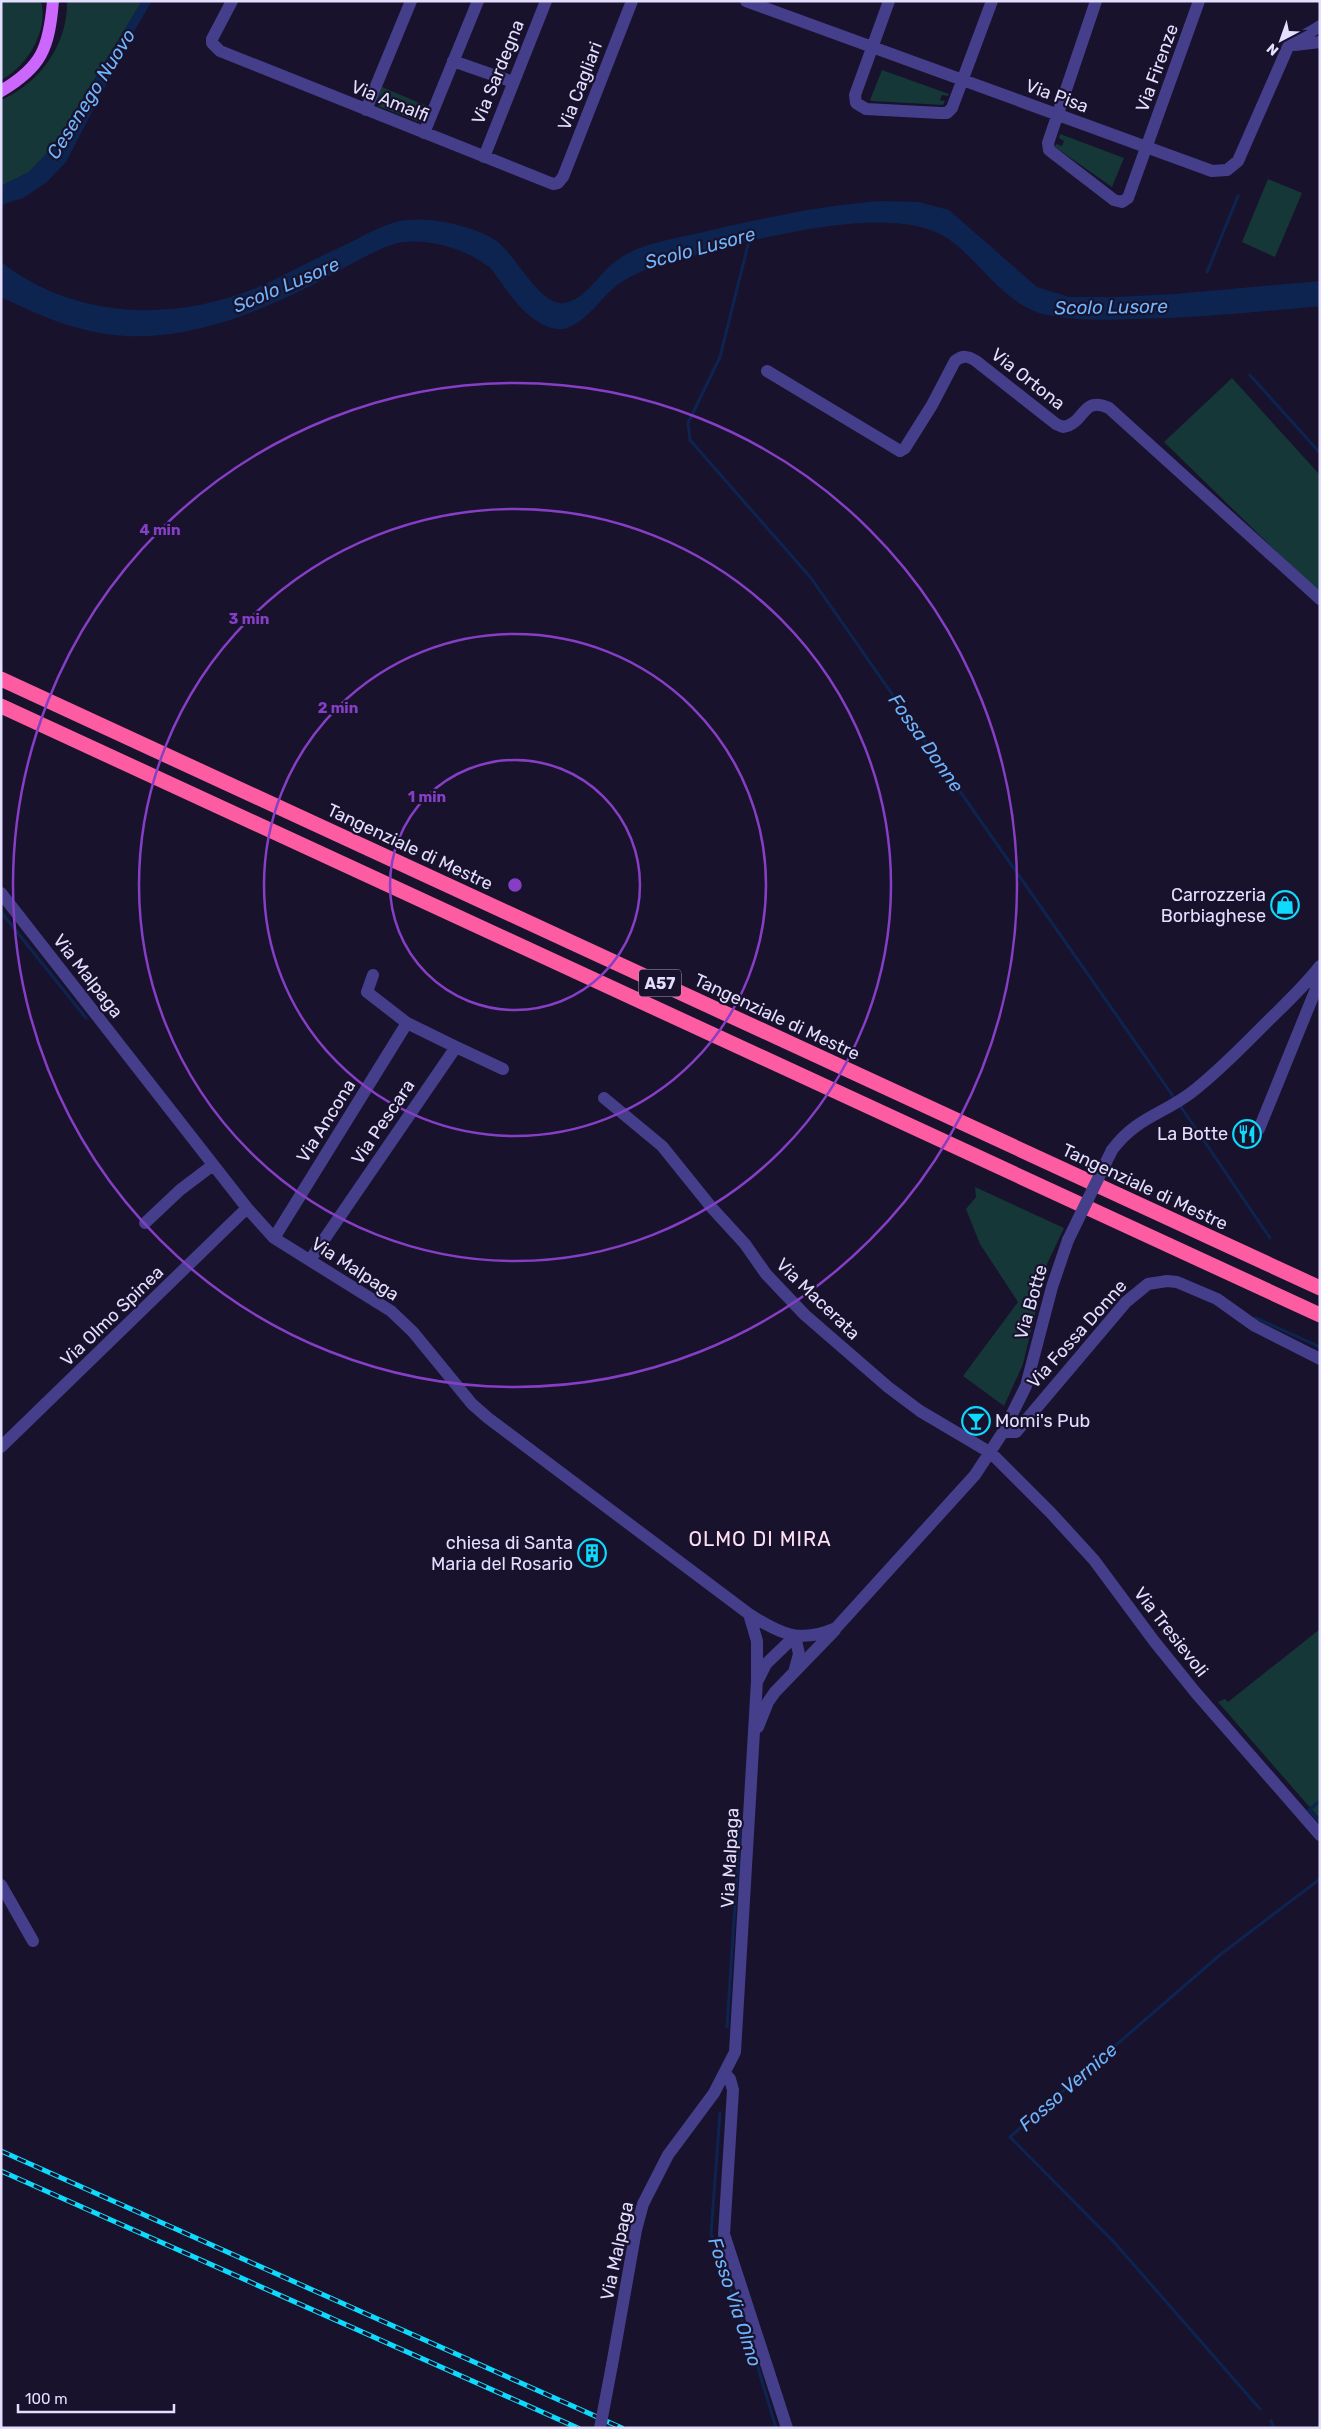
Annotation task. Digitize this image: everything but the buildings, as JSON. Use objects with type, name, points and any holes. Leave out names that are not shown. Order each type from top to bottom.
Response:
[{"type":"highway","name":"Tangenziale di Mestre","points":[[1,678],[1320,1288]]},
{"type":"highway","name":"A57","points":[[1,706],[1320,1315]]},
{"type":"main road","points":[[1,92],[20,80],[35,64],[45,49],[50,33],[53,1]]},
{"type":"street","name":"Via Amalfi","points":[[232,1],[214,32],[212,43],[220,51],[546,182],[558,183]]},
{"type":"street","points":[[366,110],[411,1]]},
{"type":"street","points":[[424,133],[478,1]]},
{"type":"street","name":"Via Sardegna","points":[[484,157],[546,1]]},
{"type":"street","name":"Via Cagliari","points":[[558,183],[563,177],[632,1]]},
{"type":"street","name":"Via Pisa","points":[[746,1],[1212,171],[1227,170],[1233,166],[1241,154],[1288,47]]},
{"type":"street","points":[[889,1],[855,95],[856,103],[860,107],[947,112],[952,108],[964,80],[992,1]]},
{"type":"street","points":[[1057,114],[1096,1]]},
{"type":"street","name":"Via Firenze","points":[[1057,114],[1048,143],[1050,150],[1114,200],[1122,202],[1128,198],[1199,1]]},
{"type":"street","points":[[1288,47],[1293,40],[1307,35],[1320,26]]},
{"type":"street","points":[[1288,47],[1320,42]]},
{"type":"street","points":[[453,62],[513,82]]},
{"type":"street","name":"Via Ortona","points":[[767,370],[900,451],[905,448],[932,405],[955,361],[961,356],[970,357],[976,361],[1056,424],[1063,427],[1069,426],[1088,407],[1094,404],[1102,405],[1109,408],[1320,598]]},
{"type":"street","name":"Via Malpaga","points":[[1,894],[247,1208],[274,1238],[390,1311],[413,1332],[472,1404],[488,1418],[748,1614],[780,1633],[795,1636]]},
{"type":"street","name":"Via Botte","points":[[795,1636],[809,1637],[836,1628],[968,1482],[991,1453],[1026,1386],[1052,1287],[1068,1240],[1112,1150],[1123,1136],[1135,1126],[1178,1101],[1240,1049],[1320,966]]},
{"type":"street","points":[[373,975],[367,992],[406,1023],[503,1069]]},
{"type":"street","points":[[1259,1129],[1316,989],[1316,982],[1311,977]]},
{"type":"street","name":"Via Ancona","points":[[274,1238],[406,1023]]},
{"type":"street","name":"Via Pescara","points":[[310,1260],[456,1047]]},
{"type":"street","name":"Via Macerata","points":[[604,1098],[662,1146],[712,1208],[740,1238],[766,1274],[805,1315],[882,1382],[920,1411],[991,1453]]},
{"type":"street","points":[[145,1223],[180,1190],[213,1165]]},
{"type":"street","name":"Via Olmo Spinea","points":[[1,1447],[247,1208]]},
{"type":"street","name":"Via Fossa Donne","points":[[1003,1432],[1016,1432],[1020,1428],[1126,1302],[1148,1284],[1167,1281],[1176,1282],[1217,1299],[1231,1307],[1255,1326],[1320,1359]]},
{"type":"street","name":"Via Tresievoli","points":[[991,1453],[1051,1513],[1094,1560],[1166,1656],[1320,1835]]},
{"type":"street","name":"Via Malpaga","points":[[600,2428],[636,2230],[643,2204],[668,2155],[714,2093],[735,2052],[755,1734],[754,1699],[757,1681],[757,1640],[748,1614]]},
{"type":"street","name":"Via Malpaga","points":[[755,1734],[768,1702],[836,1628]]},
{"type":"street","points":[[794,1673],[800,1654],[795,1636]]},
{"type":"street","name":"Via Malpaga","points":[[757,1681],[766,1664],[795,1636]]},
{"type":"street","points":[[1,1884],[33,1941]]},
{"type":"street","points":[[725,2073],[730,2079],[733,2090],[724,2234],[787,2428]]},
{"type":"green space","points":[[1,1],[41,1],[43,12],[39,36],[34,47],[11,74],[1,80]]},
{"type":"green space","points":[[67,1],[142,1],[54,146],[29,172],[1,186],[1,100],[15,93],[28,83],[49,60],[63,32]]},
{"type":"green space","points":[[882,70],[949,94],[948,96],[942,95],[940,100],[945,101],[943,105],[872,101],[870,100]]},
{"type":"green space","points":[[382,87],[429,107],[423,120],[419,122],[378,106],[376,102]]},
{"type":"green space","points":[[1060,134],[1124,158],[1112,187],[1055,147],[1056,144],[1062,146],[1064,141],[1059,138]]},
{"type":"green space","points":[[1268,179],[1302,193],[1275,257],[1242,242]]},
{"type":"green space","points":[[1232,378],[1320,475],[1320,594],[1164,442]]},
{"type":"green space","points":[[975,1187],[1064,1228],[1047,1264],[1023,1364],[1004,1406],[963,1376],[1018,1302],[980,1244],[966,1209],[976,1197]]},
{"type":"green space","points":[[1320,1629],[1320,1819],[1218,1702],[1225,1699],[1228,1702]]},
{"type":"water","name":"Cesenego Nuovo","points":[[142,1],[152,1],[132,35],[66,162],[47,182],[23,198],[1,205],[1,186],[29,172],[54,146]]},
{"type":"water","name":"Scolo Lusore","points":[[878,201],[919,202],[949,210],[1037,287],[1069,297],[1175,294],[1320,281],[1320,306],[1228,314],[1113,320],[1092,320],[1048,315],[1019,303],[947,238],[920,227],[885,223],[846,224],[804,230],[762,238],[656,265],[635,274],[621,283],[610,291],[581,320],[567,328],[561,329],[548,327],[529,316],[514,300],[492,270],[470,255],[437,244],[414,241],[383,248],[314,284],[260,309],[202,328],[172,334],[112,335],[82,329],[51,319],[1,297],[1,262],[33,283],[67,298],[103,307],[140,310],[177,308],[214,302],[250,291],[379,228],[400,221],[417,219],[440,221],[465,227],[495,240],[546,297],[555,302],[564,303],[582,295],[620,258],[646,246],[774,216]]},
{"type":"waterway","points":[[1207,272],[1238,196]]},
{"type":"waterway","name":"Fossa Donne","points":[[749,241],[720,357],[688,423],[690,440],[811,578],[1175,1099]]},
{"type":"waterway","points":[[1250,375],[1320,453]]},
{"type":"waterway","name":"Fosso Via Olmo","points":[[1,912],[86,1018]]},
{"type":"waterway","name":"Fossa Donne","points":[[1179,1104],[1270,1238]]},
{"type":"waterway","name":"Fossa Donne","points":[[1256,1318],[1320,1347]]},
{"type":"waterway","name":"Fosso Vernice","points":[[1320,1801],[1309,1810],[1320,1822]]},
{"type":"waterway","name":"Fosso Via Olmo","points":[[727,2027],[740,1829]]},
{"type":"waterway","name":"Fosso Vernice","points":[[1260,2409],[1113,2241],[1010,2137],[1221,1954],[1320,1879]]},
{"type":"waterway","name":"Fosso Via Olmo","points":[[720,2113],[711,2234],[756,2361],[776,2428]]},
{"type":"waterway","name":"Fosso Vernice","points":[[1271,2421],[1274,2428]]},
{"type":"railway","points":[[1,2151],[622,2428]]},
{"type":"railway","points":[[1,2171],[578,2428]]},
{"type":"place","name":"Carrozzeria Borbiaghese","points":[[1285,905]]},
{"type":"place","name":"La Botte","points":[[1247,1134]]},
{"type":"place","name":"Momi's Pub","points":[[976,1421]]},
{"type":"place","name":"chiesa di Santa Maria del Rosario","points":[[592,1553]]},
{"type":"district","name":"OLMO DI MIRA","points":[[760,1539]]}]
